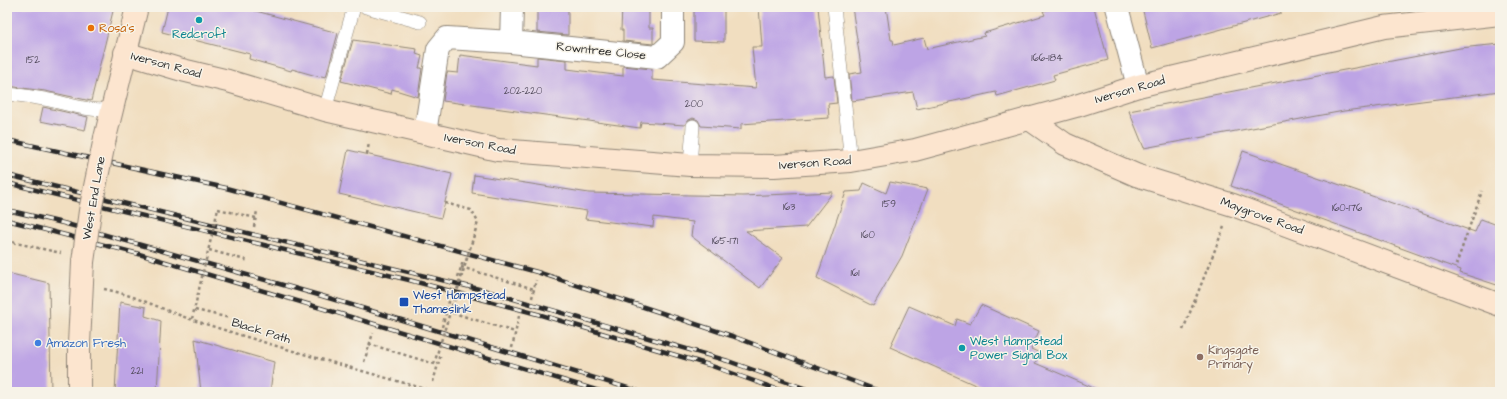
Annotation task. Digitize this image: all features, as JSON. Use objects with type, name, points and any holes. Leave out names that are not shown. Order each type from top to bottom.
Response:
[{"type":"main road","name":"West End Lane","points":[[79,392],[79,344],[83,262],[90,211],[104,138],[137,7]]},
{"type":"main road","name":"Iverson Road","points":[[125,54],[228,81],[325,110],[498,150],[690,165],[774,166],[851,161],[915,150],[1076,106],[1138,86],[1384,27],[1500,14]]},
{"type":"main road","name":"Maygrove Road","points":[[1028,118],[1065,144],[1129,172],[1233,205],[1500,305]]},
{"type":"street","points":[[511,42],[512,7]]},
{"type":"street","name":"Rowntree Close","points":[[425,133],[438,49],[448,38],[511,42],[657,57],[673,42],[673,7]]},
{"type":"street","points":[[1117,7],[1138,86]]},
{"type":"lane","points":[[325,110],[354,7]]},
{"type":"lane","points":[[366,7],[420,22]]},
{"type":"lane","points":[[834,7],[851,161]]},
{"type":"lane","points":[[7,94],[44,99],[92,109],[102,110],[112,108]]},
{"type":"lane","points":[[690,165],[693,126]]},
{"type":"path","points":[[1449,286],[1482,191]]},
{"type":"path","points":[[442,327],[449,312],[478,222],[471,210],[445,203]]},
{"type":"path","points":[[1183,330],[1233,205]]},
{"type":"path","points":[[192,319],[218,210],[256,218]]},
{"type":"path","points":[[254,227],[257,211]]},
{"type":"path","points":[[458,278],[478,222]]},
{"type":"path","points":[[7,241],[68,254],[83,262]]},
{"type":"path","points":[[209,250],[249,261]]},
{"type":"path","points":[[433,382],[449,312],[463,261]]},
{"type":"path","points":[[462,267],[534,289]]},
{"type":"path","points":[[532,298],[536,280]]},
{"type":"path","name":"Black Path","points":[[82,284],[121,292],[192,319],[436,392]]},
{"type":"path","points":[[449,312],[450,298]]},
{"type":"path","points":[[195,310],[230,318]]},
{"type":"path","points":[[449,312],[516,332]]},
{"type":"path","points":[[512,348],[519,316]]},
{"type":"path","points":[[364,362],[373,333]]},
{"type":"path","points":[[369,344],[436,365]]},
{"type":"path","points":[[436,365],[441,354]]},
{"type":"building","points":[[7,7],[114,7],[91,101],[45,91],[7,86]]},
{"type":"building","points":[[168,7],[241,7],[338,33],[326,77],[320,77],[292,69],[291,71],[249,59],[250,54],[162,32]]},
{"type":"building","points":[[537,7],[568,7],[568,35],[537,32]]},
{"type":"building","points":[[622,7],[649,7],[649,28],[653,28],[653,44],[623,41],[623,30],[621,30]]},
{"type":"building","points":[[694,7],[724,7],[724,42],[694,41]]},
{"type":"building","points":[[759,7],[818,7],[825,77],[834,76],[837,103],[828,104],[829,118],[741,124],[741,129],[701,126],[698,120],[693,118],[687,121],[685,125],[641,122],[640,128],[443,101],[447,72],[458,73],[460,55],[537,65],[537,57],[567,60],[567,69],[623,76],[623,66],[652,69],[652,80],[756,88],[752,47],[762,47]]},
{"type":"building","points":[[852,7],[886,7],[891,40],[893,40],[894,45],[924,38],[927,49],[985,36],[984,33],[1045,15],[1043,11],[1057,7],[1094,7],[1108,60],[1053,75],[1055,80],[997,96],[996,92],[917,109],[913,92],[852,101],[849,74],[862,72]]},
{"type":"building","points":[[1142,7],[1280,7],[1281,13],[1152,48]]},
{"type":"building","points":[[353,40],[417,49],[416,54],[422,56],[419,68],[422,68],[418,97],[392,89],[391,94],[341,81]]},
{"type":"building","points":[[1500,44],[1500,91],[1344,111],[1144,148],[1129,111],[1460,48]]},
{"type":"building","points":[[43,107],[88,117],[85,130],[40,121]]},
{"type":"building","points":[[348,150],[452,174],[441,218],[339,194]]},
{"type":"building","points":[[1243,151],[1475,232],[1481,219],[1500,226],[1500,286],[1460,273],[1461,270],[1231,186]]},
{"type":"building","points":[[474,175],[589,193],[743,196],[833,192],[806,227],[746,231],[783,258],[760,288],[691,236],[693,222],[654,217],[653,227],[585,219],[587,211],[472,193]]},
{"type":"building","points":[[890,182],[928,189],[902,256],[873,306],[817,278],[846,192],[861,191],[864,183],[886,193]]},
{"type":"building","points":[[7,273],[49,283],[51,392],[7,392]]},
{"type":"building","points":[[120,302],[146,307],[145,316],[161,321],[157,392],[115,392]]},
{"type":"building","name":"West Hampstead Power Signal Box","points":[[981,305],[1039,331],[1031,349],[1040,353],[1035,363],[1103,392],[991,392],[890,347],[909,306],[955,326],[957,319],[970,324]]},
{"type":"building","points":[[195,339],[274,362],[270,392],[201,392]]},
{"type":"railway","points":[[7,140],[226,188],[537,272],[732,336],[882,392]]},
{"type":"railway","points":[[7,175],[483,290],[728,361],[815,392]]},
{"type":"railway","points":[[7,183],[409,280],[541,315],[709,365],[785,392]]},
{"type":"railway","points":[[7,210],[63,223],[322,296],[641,392]]},
{"type":"railway","points":[[7,220],[139,254],[603,392]]},
{"type":"place","name":"Redcroft","points":[[199,20]]},
{"type":"place","name":"Rosa's","points":[[91,28]]},
{"type":"place","name":"West Hampstead Thameslink","points":[[404,302]]},
{"type":"place","name":"Amazon Fresh","points":[[38,343]]},
{"type":"place","name":"West Hampstead Power Signal Box","points":[[962,348]]},
{"type":"place","name":"Kingsgate Primary","points":[[1200,357]]}]
